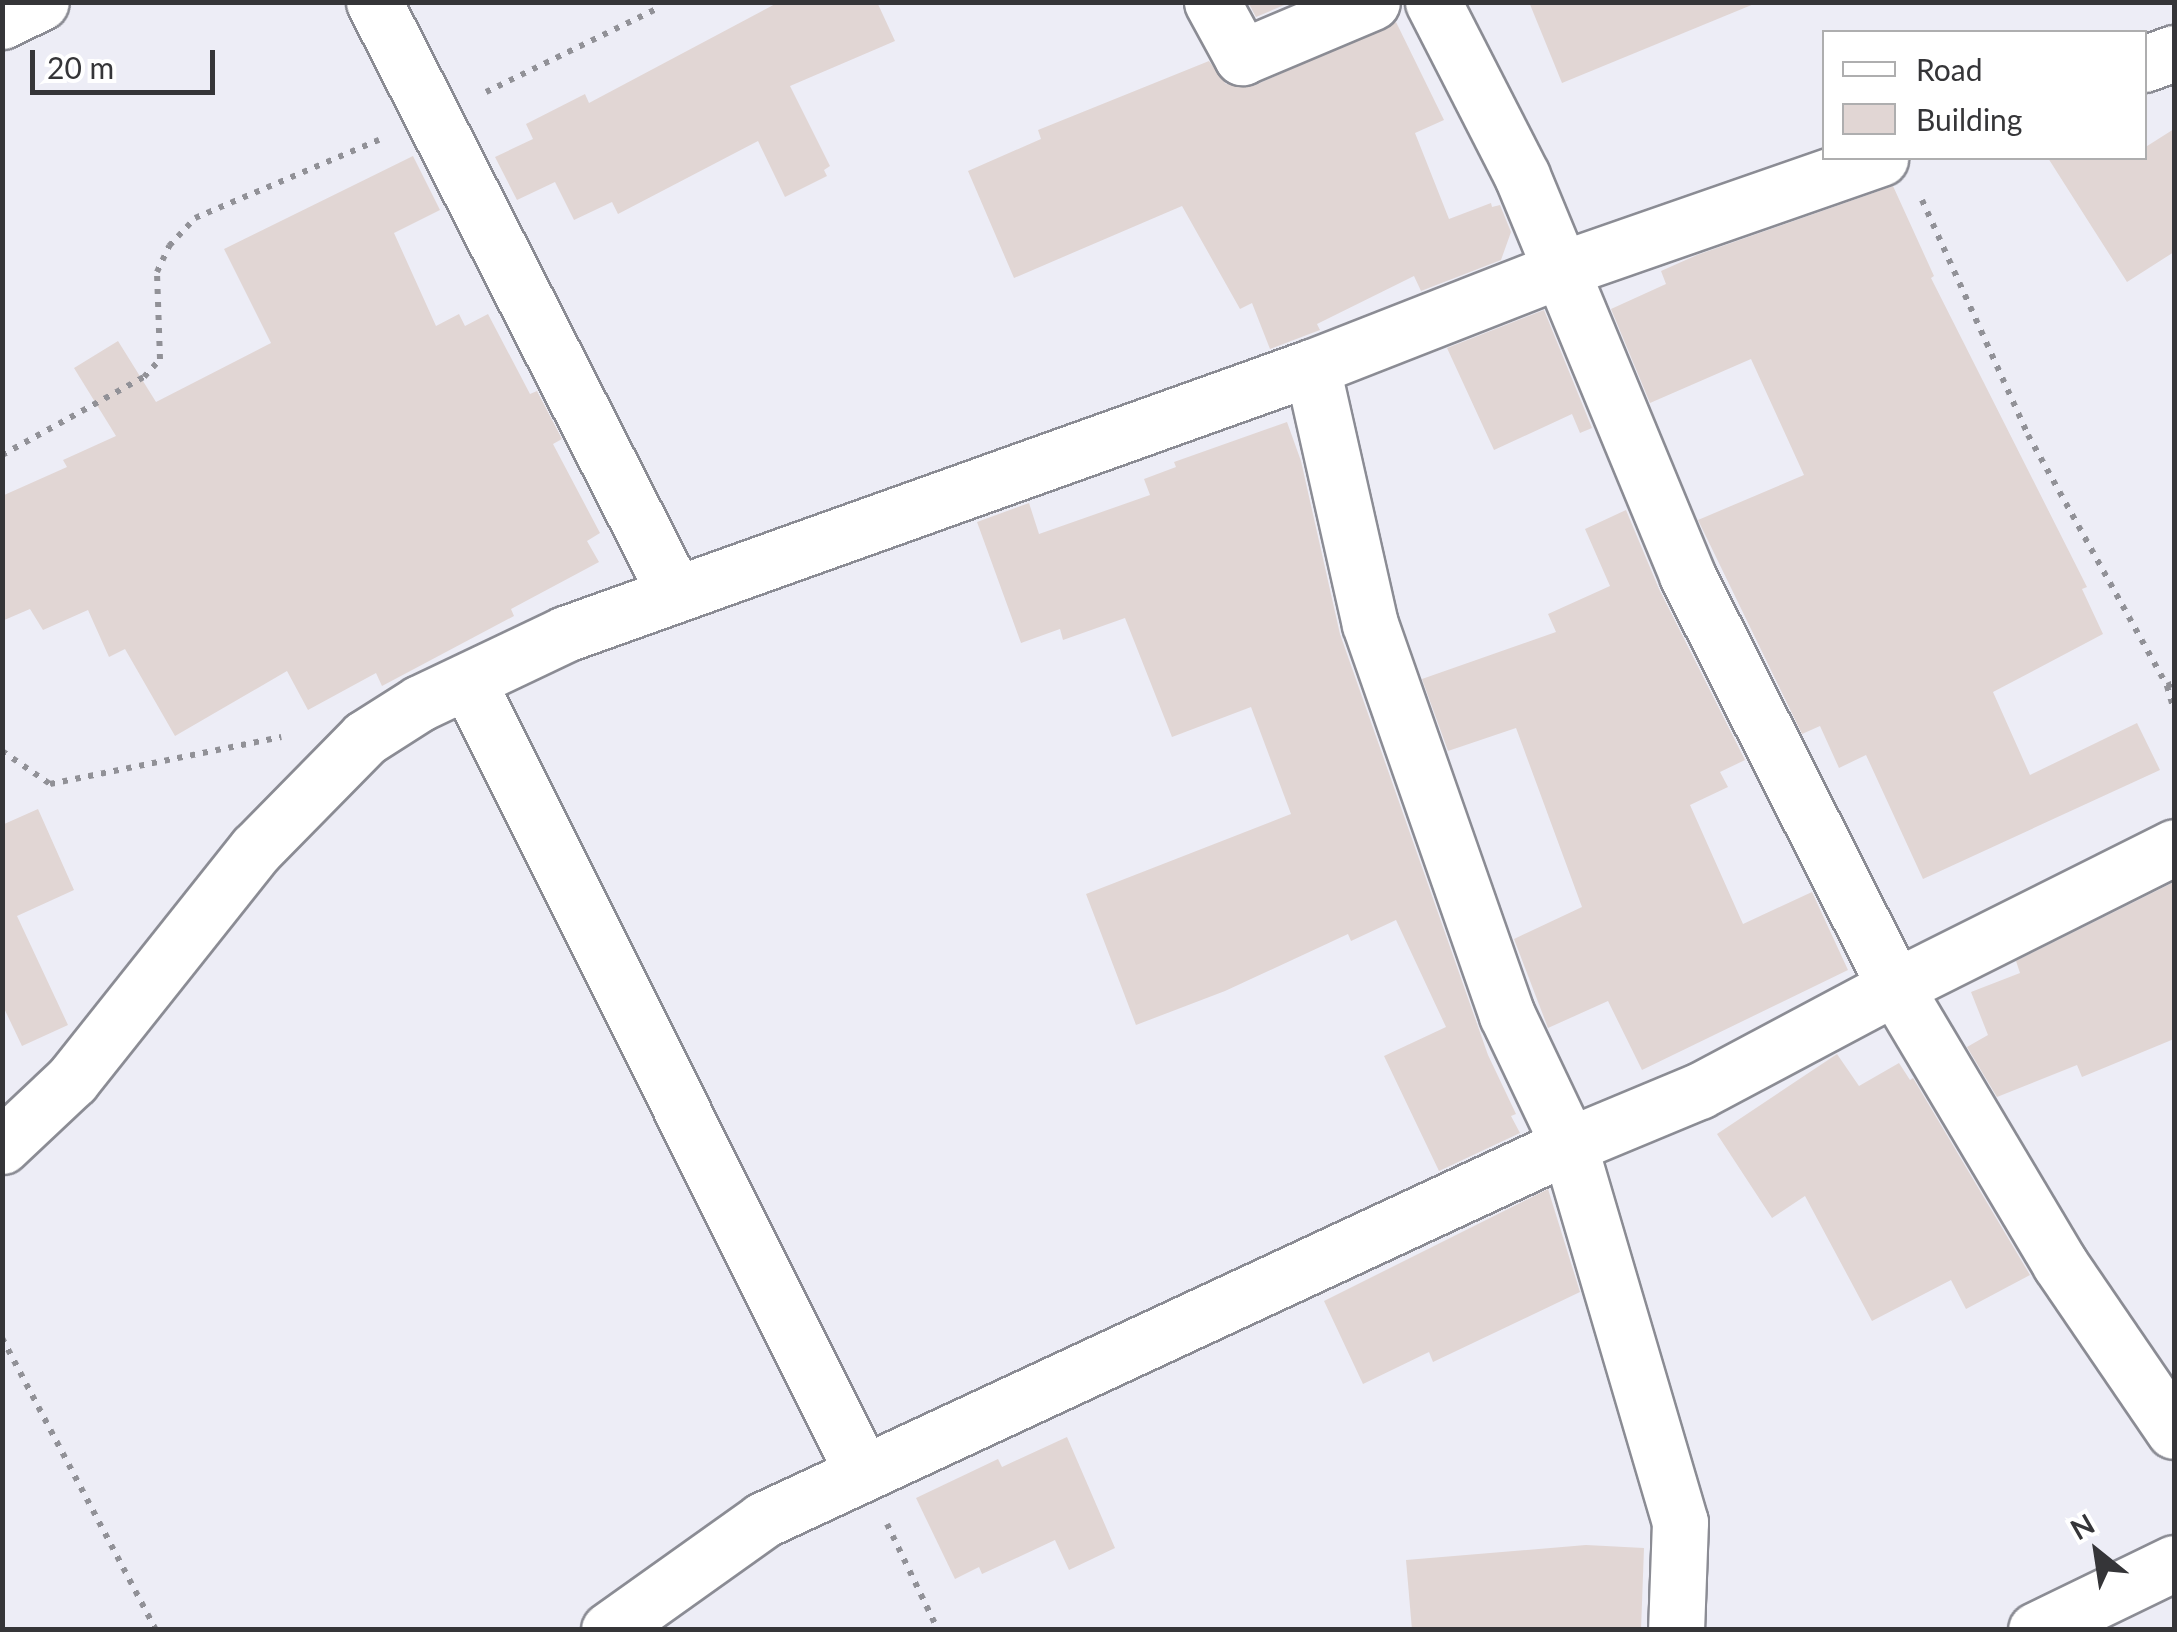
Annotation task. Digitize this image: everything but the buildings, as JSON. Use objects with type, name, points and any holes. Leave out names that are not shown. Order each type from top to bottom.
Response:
[{"type":"street","points":[[2,21],[41,2]]},
{"type":"street","points":[[374,2],[674,593]]},
{"type":"street","points":[[1212,2],[1242,57],[1372,2]]},
{"type":"street","points":[[1433,2],[1522,176],[1687,575],[1894,987],[2060,1264],[2174,1431]]},
{"type":"street","points":[[2147,63],[2174,53]]},
{"type":"street","points":[[2,1146],[72,1080],[256,849],[364,738],[420,703],[565,634],[1312,367],[1562,269],[1899,175]]},
{"type":"street","points":[[1312,367],[1370,624],[1507,1015],[1569,1145],[1680,1522],[1676,1630]]},
{"type":"street","points":[[468,682],[863,1473]]},
{"type":"street","points":[[609,1630],[763,1520],[1569,1145],[1699,1091],[1894,987],[2174,847]]},
{"type":"street","points":[[2036,1630],[2174,1563]]},
{"type":"path","points":[[2,454],[144,378],[160,359],[158,272],[169,246],[195,218],[433,117],[660,7]]},
{"type":"path","points":[[1899,175],[2028,435],[2171,685],[2174,710]]},
{"type":"path","points":[[2,750],[50,784],[295,734],[332,771]]},
{"type":"path","points":[[2,1338],[156,1630]]},
{"type":"path","points":[[863,1473],[938,1630]]}]
